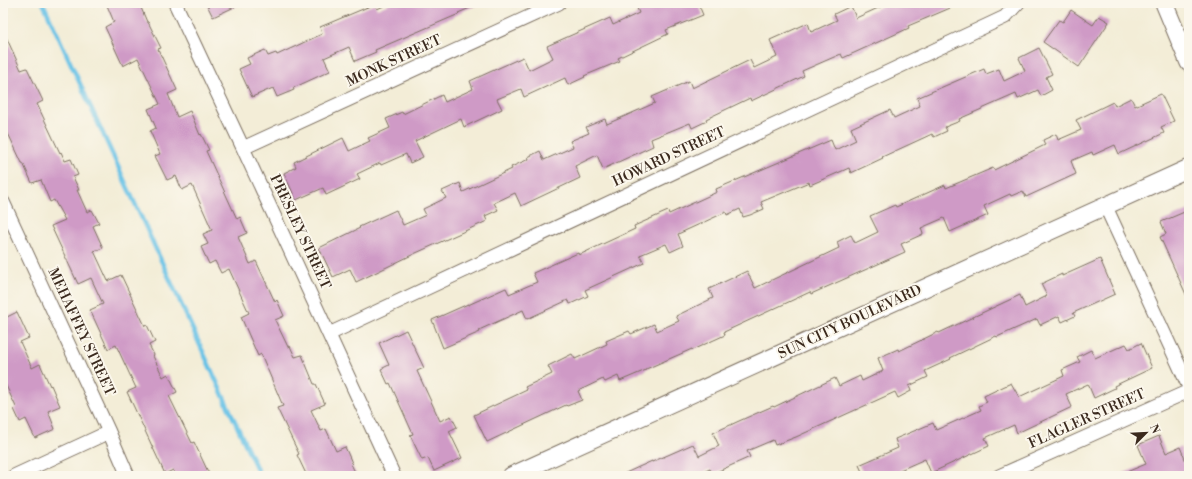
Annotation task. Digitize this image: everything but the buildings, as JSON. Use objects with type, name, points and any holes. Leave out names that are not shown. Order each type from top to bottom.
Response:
[{"type":"street","name":"PRESLEY STREET","points":[[175,3],[394,476]]},
{"type":"street","name":"MONK STREET","points":[[243,148],[559,3]]},
{"type":"street","name":"HOWARD STREET","points":[[329,334],[1005,17],[1018,3]]},
{"type":"street","points":[[1164,3],[1189,63]]},
{"type":"street","name":"SUN CITY BOULEVARD","points":[[512,476],[1189,168]]},
{"type":"street","name":"MEHAFFEY STREET","points":[[3,202],[128,476]]},
{"type":"street","points":[[1105,205],[1189,387]]},
{"type":"street","name":"FLAGLER STREET","points":[[999,476],[1189,391]]},
{"type":"street","points":[[14,476],[109,432]]},
{"type":"waterway","points":[[43,3],[260,476]]}]
